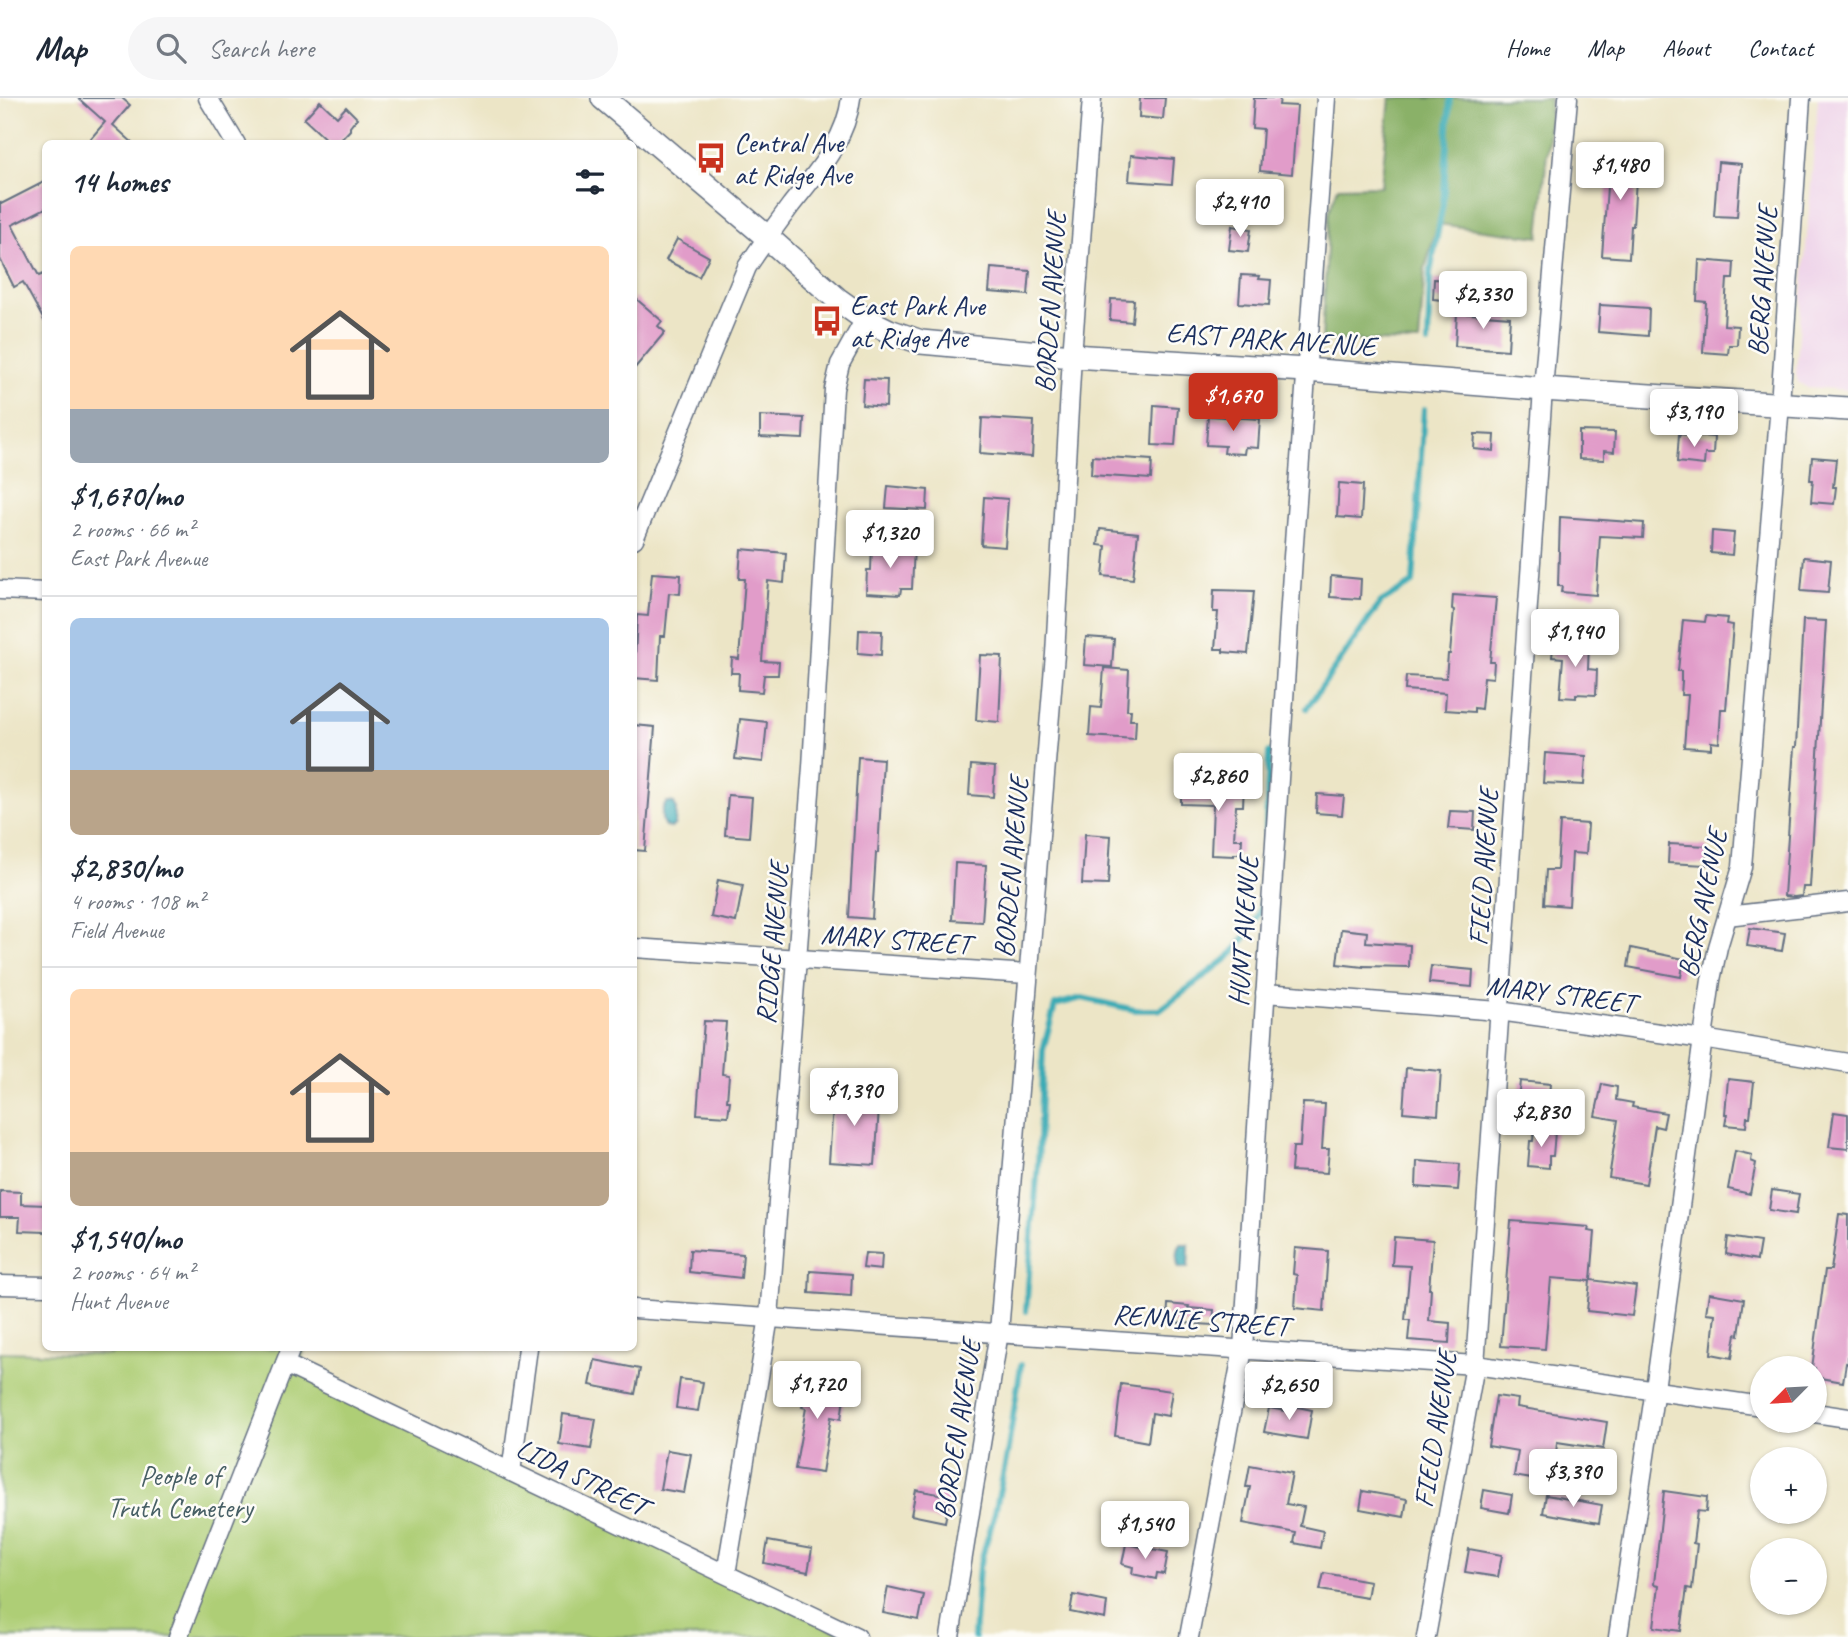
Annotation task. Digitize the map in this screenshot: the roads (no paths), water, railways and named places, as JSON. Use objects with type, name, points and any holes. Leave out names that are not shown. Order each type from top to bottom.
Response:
[{"type":"street","points":[[208,98],[234,140]]},
{"type":"street","name":"EAST PARK AVENUE","points":[[603,98],[837,299],[865,319],[921,342],[1072,356],[1848,408]]},
{"type":"street","points":[[637,532],[747,267],[830,156],[842,132],[851,98]]},
{"type":"street","name":"BORDEN AVENUE","points":[[950,1637],[999,1332],[1055,654],[1072,356],[1092,98]]},
{"type":"street","name":"HUNT AVENUE","points":[[1189,1637],[1242,1349],[1326,98]]},
{"type":"street","name":"FIELD AVENUE","points":[[1426,1637],[1475,1365],[1543,389],[1568,98]]},
{"type":"street","name":"BERG AVENUE","points":[[1618,1637],[1711,980],[1742,867],[1780,404],[1801,98]]},
{"type":"street","name":"RIDGE AVENUE","points":[[726,1574],[769,1317],[812,767],[834,389],[841,364],[865,319]]},
{"type":"street","points":[[0,590],[42,592]]},
{"type":"street","points":[[1727,916],[1848,902]]},
{"type":"street","name":"MARY STREET","points":[[637,948],[1028,974]]},
{"type":"street","name":"MARY STREET","points":[[1265,993],[1499,1011],[1703,1039],[1848,1063]]},
{"type":"street","points":[[0,1285],[42,1286]]},
{"type":"street","name":"RENNIE STREET","points":[[637,1309],[1475,1365],[1750,1403]]},
{"type":"street","points":[[511,1472],[528,1351]]},
{"type":"street","points":[[178,1637],[288,1356]]},
{"type":"street","name":"LIDA STREET","points":[[288,1356],[511,1472],[857,1637]]},
{"type":"street","points":[[1827,1415],[1848,1418]]},
{"type":"water","points":[[667,802],[674,803],[676,808],[675,824],[671,828],[665,826],[662,820],[662,810]]},
{"type":"water","points":[[1181,1244],[1188,1244],[1189,1247],[1188,1267],[1185,1268],[1179,1268],[1177,1262]]},
{"type":"waterway","points":[[1428,343],[1430,274],[1443,204],[1450,98]]},
{"type":"waterway","points":[[1307,708],[1381,602],[1413,583],[1424,409]]},
{"type":"waterway","points":[[1264,876],[1269,752]]},
{"type":"waterway","points":[[1026,1311],[1038,1163],[1043,1050],[1055,1005],[1082,998],[1135,1010],[1160,1010],[1229,957],[1259,914],[1264,891]]},
{"type":"waterway","points":[[974,1637],[979,1567],[995,1513],[1021,1365]]},
{"type":"place","name":"Central Ave at Ridge Ave","points":[[711,158]]},
{"type":"place","name":"East Park Ave at Ridge Ave","points":[[827,321]]},
{"type":"park label","name":"People of Truth Cemetery","points":[[180,1491]]}]
